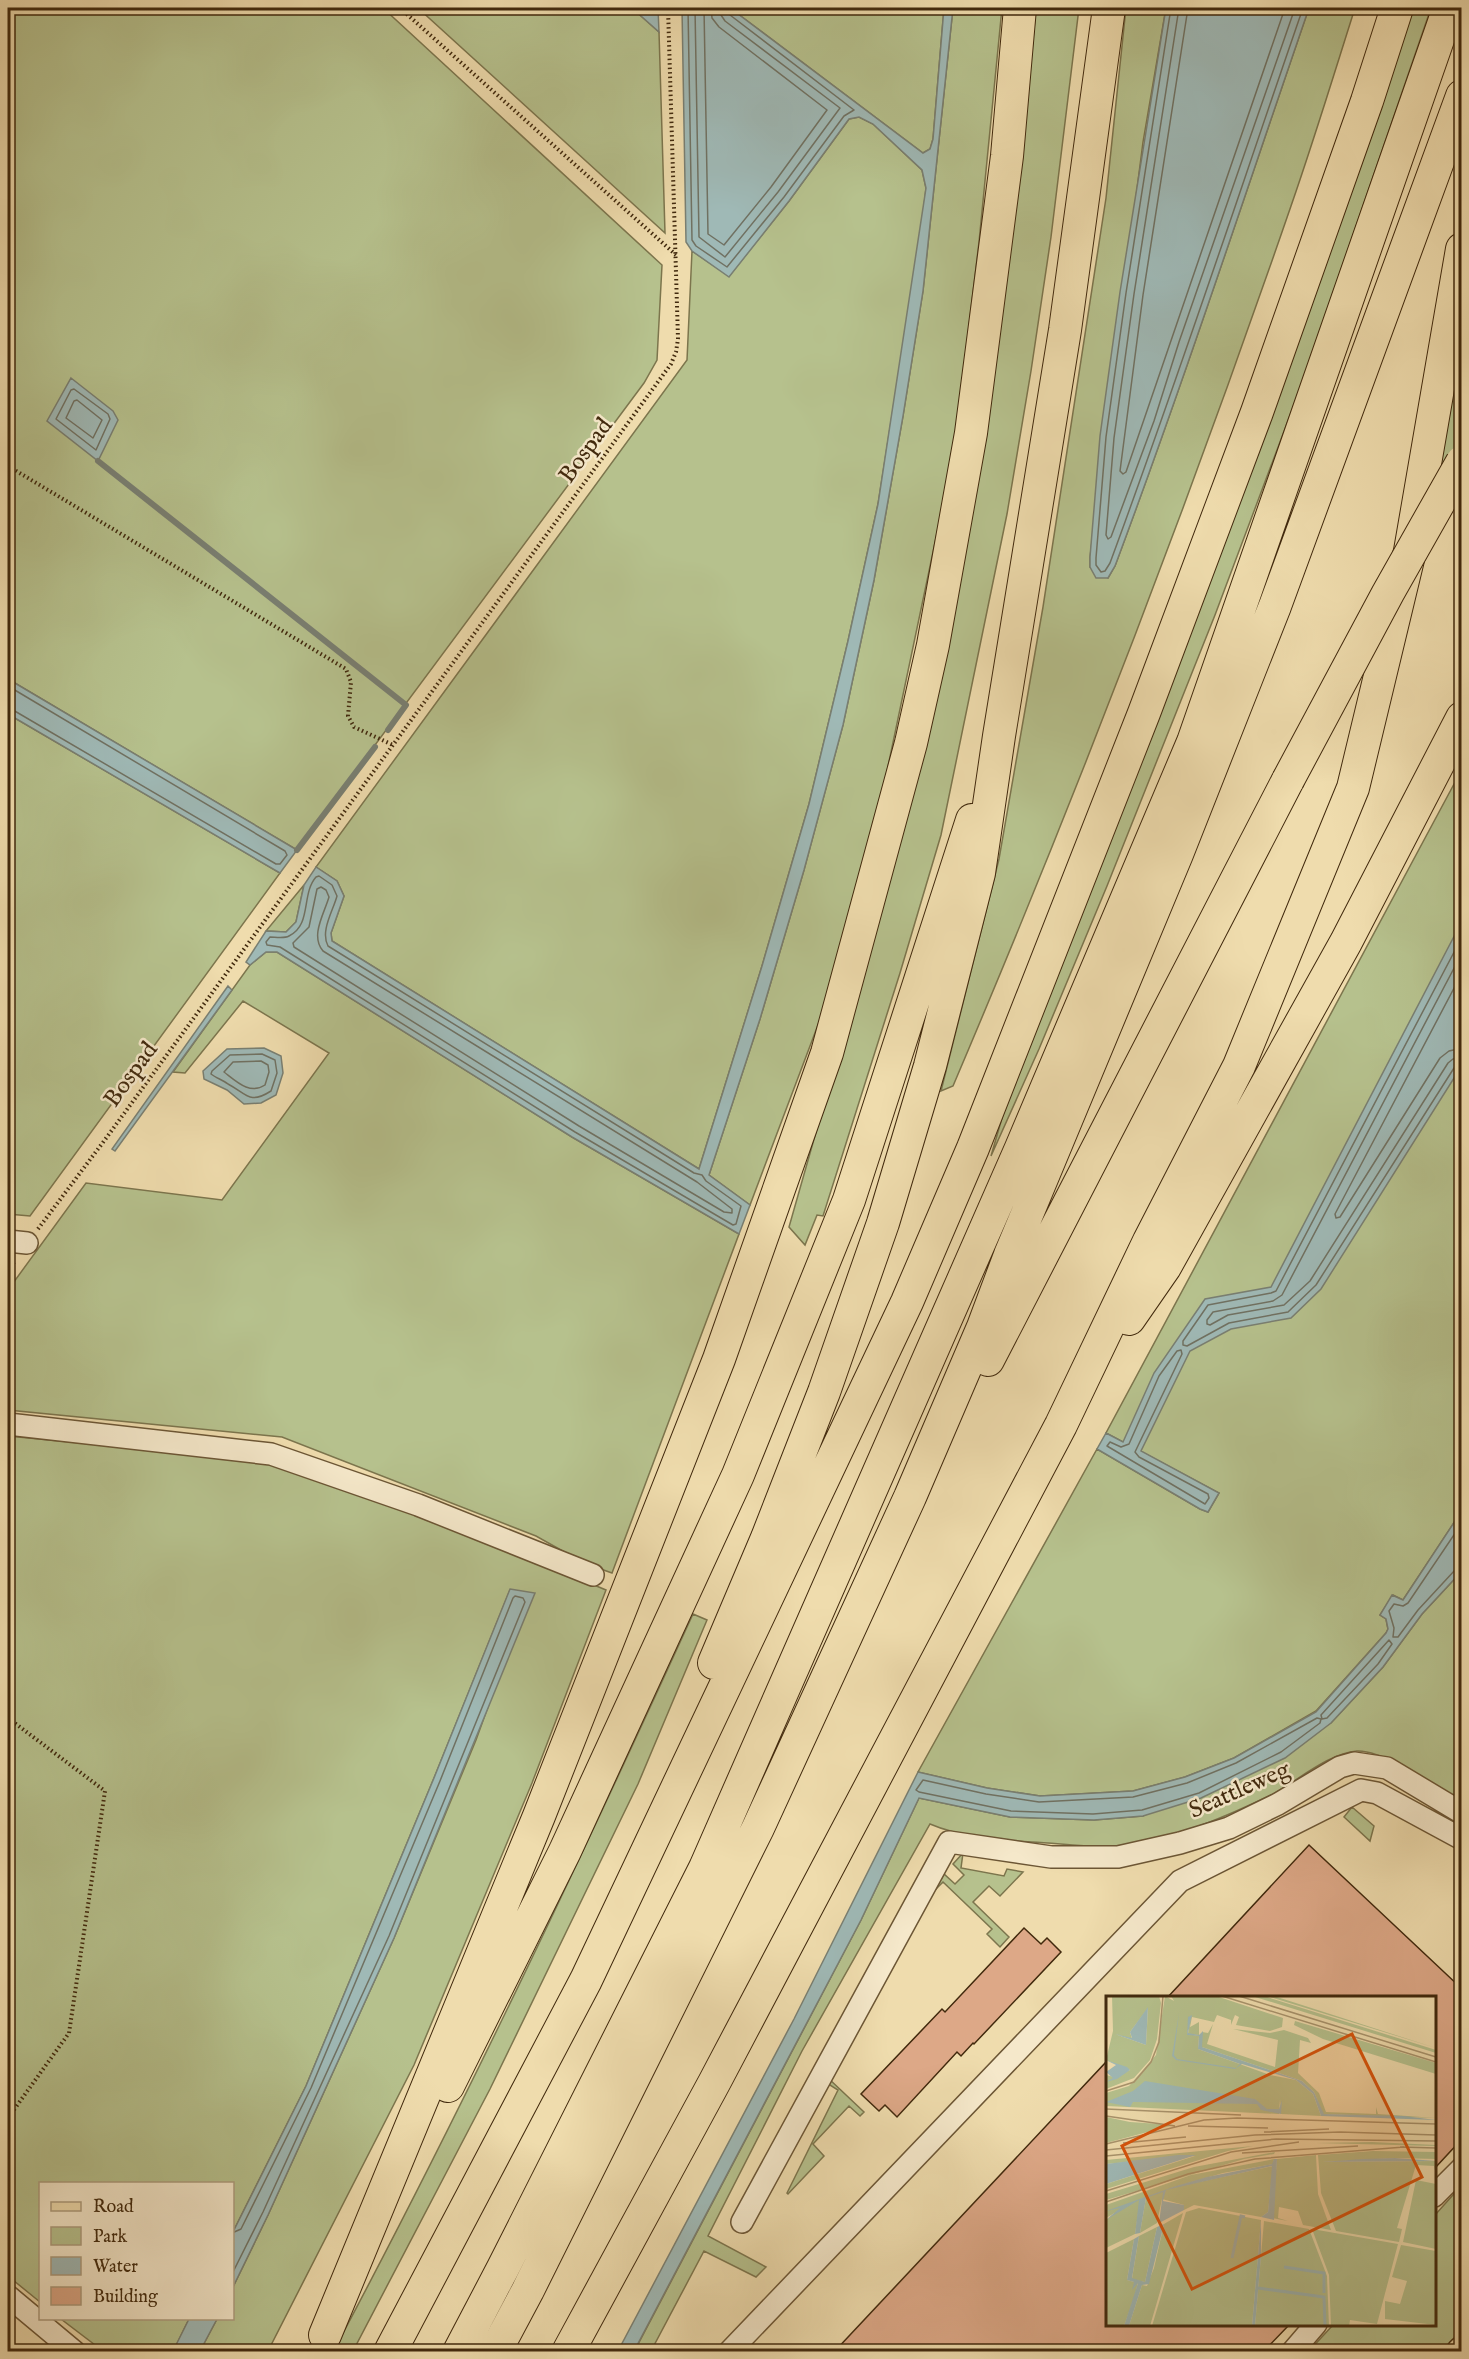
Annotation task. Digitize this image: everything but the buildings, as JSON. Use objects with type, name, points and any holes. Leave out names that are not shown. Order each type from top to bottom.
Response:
[{"type":"highway","points":[[320,2343],[539,1816],[701,1403],[827,1053],[911,743],[933,645],[971,433],[1007,156],[1020,8]]},
{"type":"highway","points":[[586,1980],[681,1742],[767,1538],[824,1392],[883,1223],[930,1066],[979,873],[1065,330],[1109,8]]},
{"type":"highway","points":[[390,2352],[586,1980],[884,1354],[973,1148],[1144,713],[1244,446],[1367,101],[1397,8]]},
{"type":"highway","points":[[459,2352],[509,2258],[705,1868],[1021,1148],[1193,742],[1449,8]]},
{"type":"highway","points":[[495,2352],[758,1828],[910,1497],[983,1327],[1010,1255],[1177,854],[1270,616],[1461,96]]},
{"type":"highway","points":[[568,2352],[714,2083],[1070,1408],[1149,1241],[1239,1066],[1353,788],[1410,551],[1461,249]]},
{"type":"highway","points":[[910,1497],[996,1346],[1288,780],[1461,462]]},
{"type":"highway","points":[[1070,1408],[1165,1267],[1346,942],[1461,718]]},
{"type":"highway","points":[[320,2343],[565,1851],[738,1475],[849,1200],[999,736]]},
{"type":"street","points":[[8,1424],[271,1454],[418,1506],[593,1575]]},
{"type":"street","name":"Seattleweg","points":[[741,2222],[950,1842],[1021,1853],[1076,1858],[1118,1857],[1180,1843],[1229,1828],[1278,1804],[1340,1767],[1354,1763],[1387,1768],[1461,1813]]},
{"type":"street","points":[[729,2352],[1180,1881],[1361,1790],[1377,1793],[1461,1839]]},
{"type":"street","points":[[1436,2194],[1461,2168]]},
{"type":"street","points":[[8,2296],[75,2352]]},
{"type":"street","points":[[1292,2352],[1315,2326]]},
{"type":"path","points":[[400,8],[676,255]]},
{"type":"path","name":"Bospad","points":[[8,1270],[17,1242],[105,1141],[671,364],[678,339],[668,8]]},
{"type":"path","points":[[8,466],[346,669],[351,682],[348,716],[354,728],[393,745]]},
{"type":"path","points":[[8,1718],[105,1791],[69,2033],[8,2118]]},
{"type":"green space","points":[[8,8],[383,8],[662,265],[657,360],[644,383],[297,850],[8,679]]},
{"type":"green space","points":[[418,8],[632,8],[659,32],[665,233]]},
{"type":"green space","points":[[730,8],[944,8],[933,139],[930,149],[923,153]]},
{"type":"green space","points":[[953,8],[1002,8],[979,242],[954,452],[874,833],[827,1001],[750,1205],[709,1175],[760,1019],[804,870],[843,725],[874,580],[923,291]]},
{"type":"green space","points":[[1036,8],[1079,8],[1051,237],[1007,514],[941,835],[823,1216],[817,1215],[805,1245],[789,1227],[828,1090],[1028,91]]},
{"type":"green space","points":[[1126,8],[1166,8],[1143,142],[1090,557],[1090,567],[1108,578],[1115,566],[1165,427],[1309,8],[1355,8],[1308,156],[1252,317],[1130,649],[953,1086],[941,1091],[999,859],[1043,607],[1106,198]]},
{"type":"green space","points":[[1410,8],[1431,8],[1304,378],[1215,615],[1107,886],[1039,1049],[991,1156],[1024,1042]]},
{"type":"green space","points":[[859,117],[873,124],[922,170],[926,188],[921,232],[878,504],[848,641],[809,804],[699,1169],[332,941],[331,933],[344,896],[337,881],[316,867],[687,360],[692,251],[729,276],[789,201],[849,119]]},
{"type":"green space","points":[[1461,290],[1461,460],[1432,514]]},
{"type":"green space","points":[[8,714],[280,873],[30,1216],[8,1214]]},
{"type":"green space","points":[[1461,771],[1461,1512],[1403,1600],[1393,1595],[1380,1615],[1386,1619],[1388,1629],[1386,1633],[1316,1711],[1234,1758],[1185,1777],[1133,1791],[1040,1796],[987,1788],[918,1772],[1097,1449],[1208,1512],[1219,1493],[1106,1433]]},
{"type":"green space","points":[[304,885],[296,922],[286,932],[266,931]]},
{"type":"green space","points":[[266,952],[277,952],[572,1137],[739,1234],[612,1573],[584,1563],[536,1536],[282,1437],[8,1410],[8,1290],[86,1183],[222,1200],[329,1053],[243,1001],[185,1073],[173,1072],[250,965]]},
{"type":"green space","points":[[8,1436],[278,1462],[505,1548],[606,1590],[532,1783],[414,2065],[268,2351],[200,2351],[216,2320],[234,2320],[234,2285],[394,1938],[476,1740],[493,1693],[510,1590],[306,2086],[234,2230],[234,2182],[39,2182],[39,2301],[8,2276]]},
{"type":"green space","points":[[1461,1572],[1461,1804],[1396,1763],[1369,1752],[1357,1751],[1335,1757],[1269,1796],[1232,1813],[1193,1828],[1134,1844],[1093,1846],[1006,1840],[966,1835],[930,1824],[802,2051],[708,2236],[766,2267],[756,2277],[704,2251],[651,2351],[634,2352],[861,1920],[919,1798],[1010,1817],[1094,1820],[1143,1816],[1331,1723],[1383,1667],[1422,1614]]},
{"type":"green space","points":[[693,1614],[707,1620],[638,1784],[490,2089],[353,2351],[333,2352],[428,2170],[519,1986]]},
{"type":"green space","points":[[1352,1807],[1374,1826],[1370,1841],[1344,1817]]},
{"type":"green space","points":[[963,1853],[961,1868],[1004,1876],[1007,1869],[1023,1872],[1000,1896],[989,1886],[973,1902],[1009,1937],[1000,1947],[987,1934],[992,1929],[943,1882],[932,1893],[944,1874],[955,1884],[964,1875],[953,1864]]},
{"type":"green space","points":[[827,2077],[864,2112],[860,2116],[849,2106],[813,2144],[824,2156],[788,2194],[838,2090],[825,2082]]},
{"type":"green space","points":[[1461,2186],[1461,2331],[1442,2351],[1308,2352],[1332,2326],[1436,2326],[1436,2214]]},
{"type":"green space","points":[[62,2320],[189,2320],[173,2352],[103,2351]]},
{"type":"water","points":[[632,8],[658,8],[659,32]]},
{"type":"water","points":[[682,8],[730,8],[923,153],[930,149],[933,139],[944,8],[953,8],[923,291],[874,580],[843,725],[804,870],[760,1019],[709,1175],[750,1205],[739,1234],[572,1137],[277,952],[266,952],[250,965],[246,962],[266,931],[286,932],[296,922],[304,885],[316,867],[337,881],[344,896],[331,933],[332,941],[699,1169],[809,804],[848,641],[878,504],[926,188],[922,170],[873,124],[859,117],[849,119],[789,201],[729,277],[692,251],[686,242]]},
{"type":"water","points":[[1166,8],[1309,8],[1141,497],[1115,566],[1108,578],[1096,578],[1090,567],[1090,557],[1100,436],[1120,292]]},
{"type":"water","points":[[71,378],[113,411],[118,420],[98,461],[47,421]]},
{"type":"water","points":[[8,679],[297,850],[280,873],[8,714]]},
{"type":"water","points":[[1461,923],[1461,1067],[1321,1289],[1291,1318],[1231,1329],[1190,1351],[1141,1451],[1219,1493],[1208,1512],[1200,1509],[1097,1449],[1106,1433],[1123,1442],[1154,1373],[1205,1299],[1271,1287]]},
{"type":"water","points":[[228,986],[232,990],[115,1151],[112,1149]]},
{"type":"water","points":[[264,1048],[281,1056],[283,1073],[276,1095],[261,1103],[244,1104],[227,1090],[204,1079],[203,1071],[227,1049]]},
{"type":"water","points":[[1461,1512],[1461,1572],[1422,1614],[1383,1667],[1331,1723],[1285,1758],[1201,1798],[1143,1816],[1094,1820],[1010,1817],[919,1798],[861,1920],[634,2351],[618,2351],[794,2019],[918,1772],[987,1788],[1040,1796],[1133,1791],[1185,1777],[1234,1758],[1316,1712],[1386,1633],[1388,1629],[1386,1619],[1380,1615],[1392,1595],[1403,1600]]},
{"type":"water","points":[[510,1589],[535,1593],[394,1938],[234,2285],[234,2230],[306,2086]]},
{"type":"water","points":[[188,2320],[216,2320],[200,2351],[173,2351]]},
{"type":"waterway","points":[[98,461],[406,705],[388,730]]},
{"type":"waterway","points":[[297,850],[375,747]]}]
